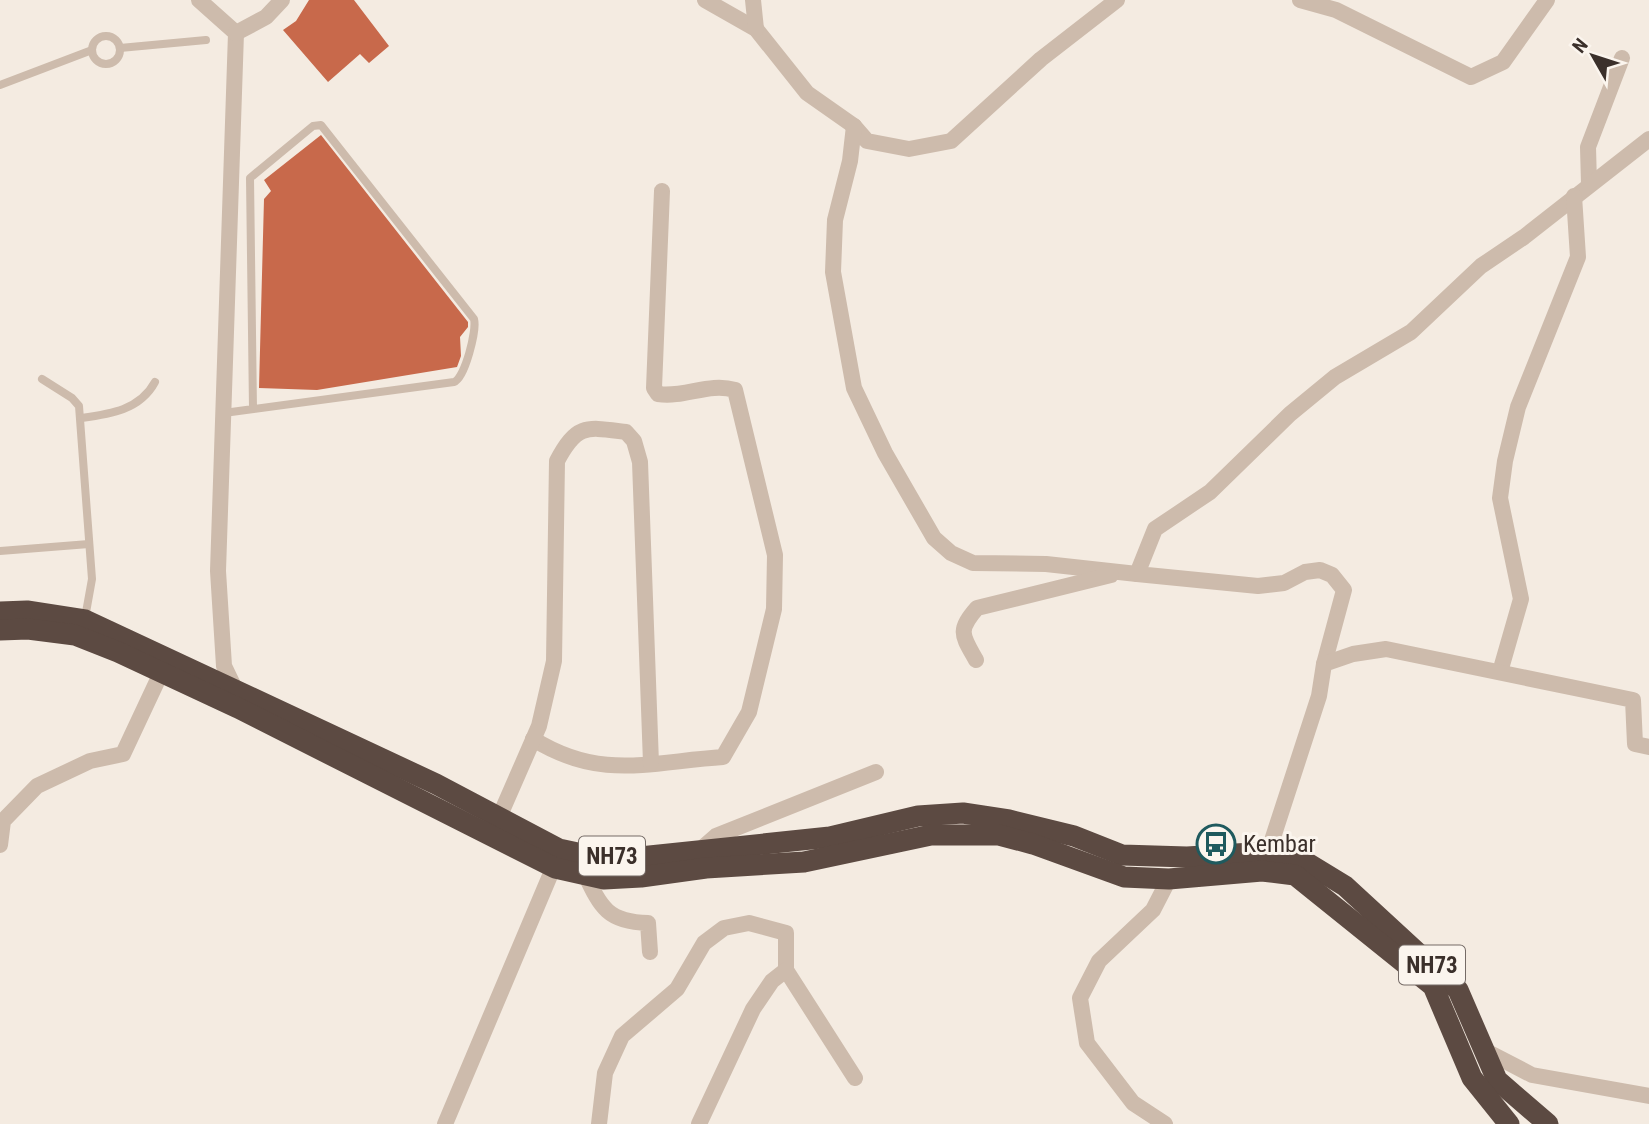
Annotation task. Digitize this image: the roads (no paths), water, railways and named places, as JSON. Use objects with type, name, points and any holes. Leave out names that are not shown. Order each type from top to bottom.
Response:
[{"type":"highway","name":"NH73","points":[[0,612],[27,611],[85,620],[436,784],[557,859],[587,855],[640,857],[830,836],[918,816],[963,813],[1009,820],[1074,836],[1122,855],[1304,861],[1345,886],[1458,990],[1497,1080],[1548,1124]]},
{"type":"highway","name":"NH73","points":[[0,630],[28,629],[75,635],[238,708],[585,874],[604,878],[804,862],[932,835],[999,835],[1124,877],[1169,879],[1265,861],[1306,881],[1433,986],[1472,1078],[1509,1124]]},
{"type":"street","points":[[199,0],[236,33]]},
{"type":"street","points":[[236,33],[266,17],[282,0]]},
{"type":"street","points":[[705,0],[756,29],[807,93],[854,126],[867,141],[909,149],[951,141],[1041,59],[1117,0]]},
{"type":"street","points":[[753,0],[756,29]]},
{"type":"street","points":[[1300,0],[1336,10],[1471,77],[1503,62],[1547,0]]},
{"type":"street","points":[[236,33],[218,570],[224,666],[236,691]]},
{"type":"street","points":[[1588,184],[1588,147],[1622,58]]},
{"type":"street","points":[[854,126],[850,161],[835,220],[832,272],[854,388],[916,509],[934,538],[951,553],[974,563],[1046,564],[1258,586],[1284,583],[1313,571],[1332,575],[1344,590],[1324,664],[1319,696],[1265,861]]},
{"type":"street","points":[[1138,575],[1155,529],[1210,492],[1290,414],[1335,377],[1411,332],[1481,266],[1524,237],[1588,184],[1649,139]]},
{"type":"street","points":[[533,739],[556,753],[585,764],[617,768],[651,762],[723,757],[749,712],[774,609],[775,555],[735,390],[722,386],[673,395],[658,394],[654,388],[662,191]]},
{"type":"street","points":[[1500,672],[1521,599],[1500,498],[1505,461],[1518,407],[1578,257],[1574,196]]},
{"type":"street","points":[[498,820],[533,739],[554,661],[557,461],[566,443],[583,428],[626,432],[634,441],[639,462],[651,762]]},
{"type":"street","points":[[975,660],[962,634],[963,624],[976,608],[1120,572]]},
{"type":"street","points":[[1324,664],[1353,654],[1386,649],[1633,700],[1635,744],[1649,747]]},
{"type":"street","points":[[0,845],[3,821],[37,786],[90,761],[123,754],[161,673]]},
{"type":"street","points":[[700,850],[716,836],[876,772]]},
{"type":"street","points":[[445,1124],[557,859]]},
{"type":"street","points":[[585,874],[600,906],[624,923],[648,923],[650,952]]},
{"type":"street","points":[[1165,1124],[1133,1103],[1087,1043],[1080,999],[1099,961],[1153,910],[1169,879]]},
{"type":"street","points":[[599,1124],[605,1073],[622,1036],[677,989],[704,943],[724,928],[749,923],[786,933],[786,970],[855,1078]]},
{"type":"street","points":[[699,1124],[753,1009],[772,981],[786,970]]},
{"type":"street","points":[[1484,1051],[1532,1075],[1649,1096]]},
{"type":"lane","points":[[103,36],[116,40],[120,48],[116,61],[107,64],[98,62],[92,50],[95,41],[103,36]]},
{"type":"lane","points":[[120,48],[206,40]]},
{"type":"lane","points":[[0,85],[92,50]]},
{"type":"lane","points":[[224,413],[458,381],[463,375],[475,330],[474,319],[321,125],[313,126],[250,178],[253,409]]},
{"type":"lane","points":[[42,379],[72,398],[79,407],[81,418],[92,579],[85,620]]},
{"type":"lane","points":[[81,418],[131,406],[149,392],[155,382]]},
{"type":"lane","points":[[0,551],[89,544]]},
{"type":"place","name":"Kembar","points":[[1216,844]]}]
